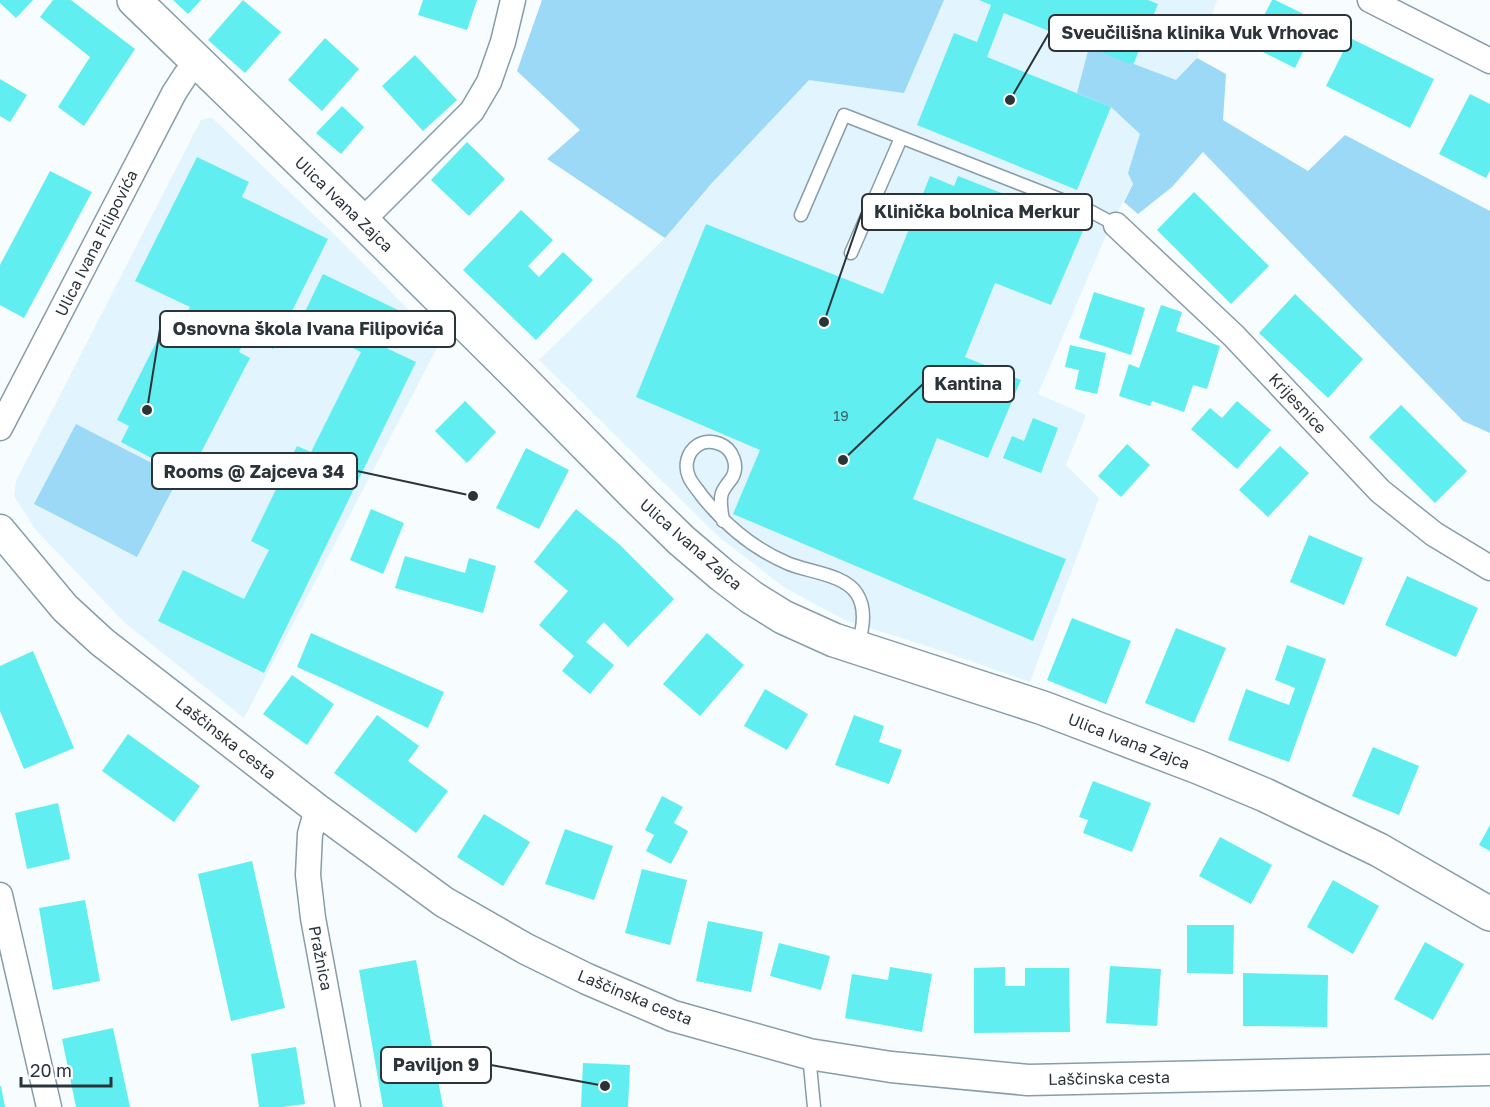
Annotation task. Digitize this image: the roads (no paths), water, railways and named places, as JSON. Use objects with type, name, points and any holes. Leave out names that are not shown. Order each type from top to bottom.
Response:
[{"type":"main road","name":"Ulica Ivana Zajca","points":[[134,0],[362,221],[681,540],[722,576],[751,597],[783,617],[815,632],[857,648],[1043,708],[1255,791],[1379,850],[1490,914]]},
{"type":"street","points":[[362,221],[479,102],[503,42],[513,0]]},
{"type":"street","points":[[1370,0],[1490,61]]},
{"type":"street","name":"Ulica Ivana Filipovića","points":[[0,429],[174,93],[197,61]]},
{"type":"street","name":"Krijesnice","points":[[1116,225],[1234,336],[1380,490],[1434,534],[1490,568]]},
{"type":"street","name":"Laščinska cesta","points":[[0,530],[66,608],[102,642],[317,808],[444,902],[526,949],[673,1016],[809,1054],[891,1067],[1028,1080],[1490,1070]]},
{"type":"street","name":"Pražnica","points":[[317,808],[309,834],[308,875],[313,918],[348,1107]]},
{"type":"street","points":[[0,895],[49,1107]]},
{"type":"lane","points":[[801,215],[844,115],[1090,211],[1116,225]]},
{"type":"lane","points":[[851,253],[901,138]]},
{"type":"lane","points":[[723,520],[721,496],[732,478],[735,470],[734,462],[727,448],[720,444],[704,442],[691,452],[687,459],[686,466],[691,481],[717,515],[742,537],[788,564],[846,583],[857,593],[864,618],[857,648]]},
{"type":"lane","points":[[809,1054],[814,1107]]},
{"type":"place","name":"Sveučilišna klinika Vuk Vrhovac","points":[[1010,100]]},
{"type":"place","name":"Klinička bolnica Merkur","points":[[824,322]]},
{"type":"place","name":"Osnovna škola Ivana Filipovića","points":[[147,410]]},
{"type":"place","name":"Kantina","points":[[843,460]]},
{"type":"place","name":"Rooms @ Zajceva 34","points":[[473,496]]},
{"type":"place","name":"Paviljon 9","points":[[605,1086]]}]
